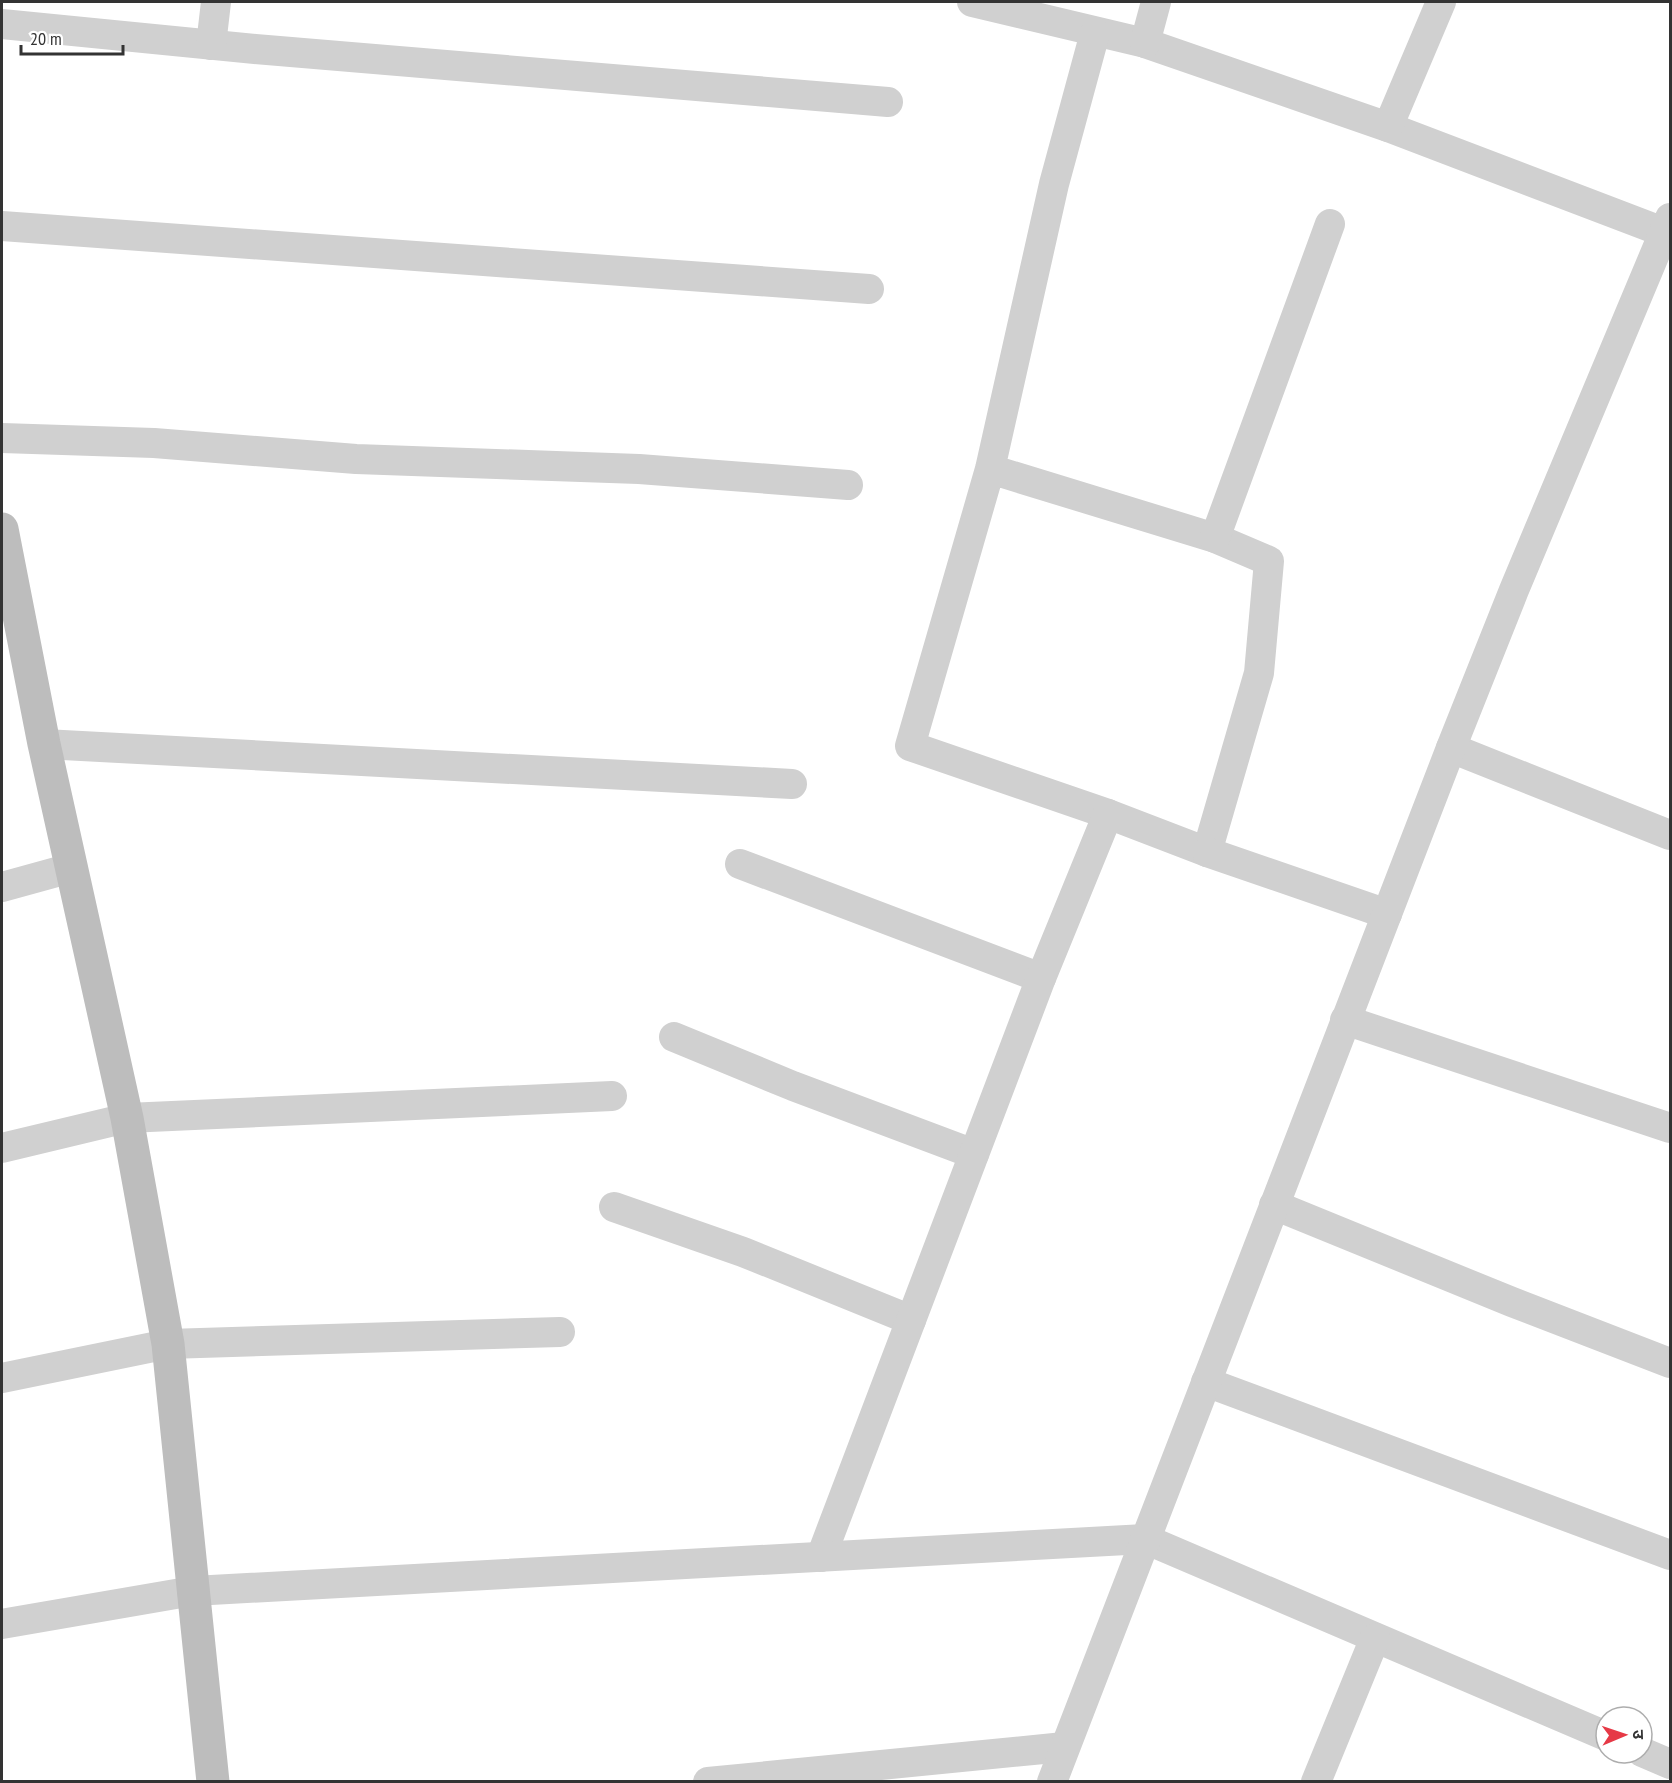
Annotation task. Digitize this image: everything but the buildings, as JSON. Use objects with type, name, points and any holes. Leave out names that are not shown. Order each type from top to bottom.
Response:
[{"type":"street","points":[[211,45],[216,2]]},
{"type":"street","points":[[972,2],[1144,44],[1668,225],[1450,748],[1052,1782]]},
{"type":"street","points":[[1144,44],[1156,2]]},
{"type":"street","points":[[1388,127],[1442,2]]},
{"type":"street","points":[[2,24],[211,45],[888,102]]},
{"type":"street","points":[[1095,33],[1054,184],[990,469],[910,746],[1387,914]]},
{"type":"street","points":[[1215,538],[1330,224]]},
{"type":"street","points":[[2,226],[869,289]]},
{"type":"street","points":[[2,438],[154,443],[356,459],[639,469],[848,485]]},
{"type":"street","points":[[990,469],[1215,538],[1269,561],[1259,673],[1207,852]]},
{"type":"street","points":[[2,529],[9,601],[44,744],[127,1118],[168,1344],[213,1782]]},
{"type":"street","points":[[44,744],[792,783]]},
{"type":"street","points":[[1450,748],[1671,835]]},
{"type":"street","points":[[821,1557],[1041,978],[1108,814]]},
{"type":"street","points":[[740,864],[1041,978]]},
{"type":"street","points":[[2,887],[71,868]]},
{"type":"street","points":[[1345,1020],[1671,1128]]},
{"type":"street","points":[[674,1037],[793,1086],[975,1154]]},
{"type":"street","points":[[2,1148],[127,1118],[612,1096]]},
{"type":"street","points":[[1274,1205],[1501,1298],[1671,1363]]},
{"type":"street","points":[[614,1207],[743,1252],[911,1320]]},
{"type":"street","points":[[2,1378],[168,1344],[560,1332]]},
{"type":"street","points":[[1206,1382],[1671,1555]]},
{"type":"street","points":[[2,1624],[193,1591],[1145,1539],[1594,1731]]},
{"type":"street","points":[[1316,1782],[1375,1638]]},
{"type":"street","points":[[708,1782],[1064,1747]]},
{"type":"street","points":[[1654,1757],[1671,1764]]}]
